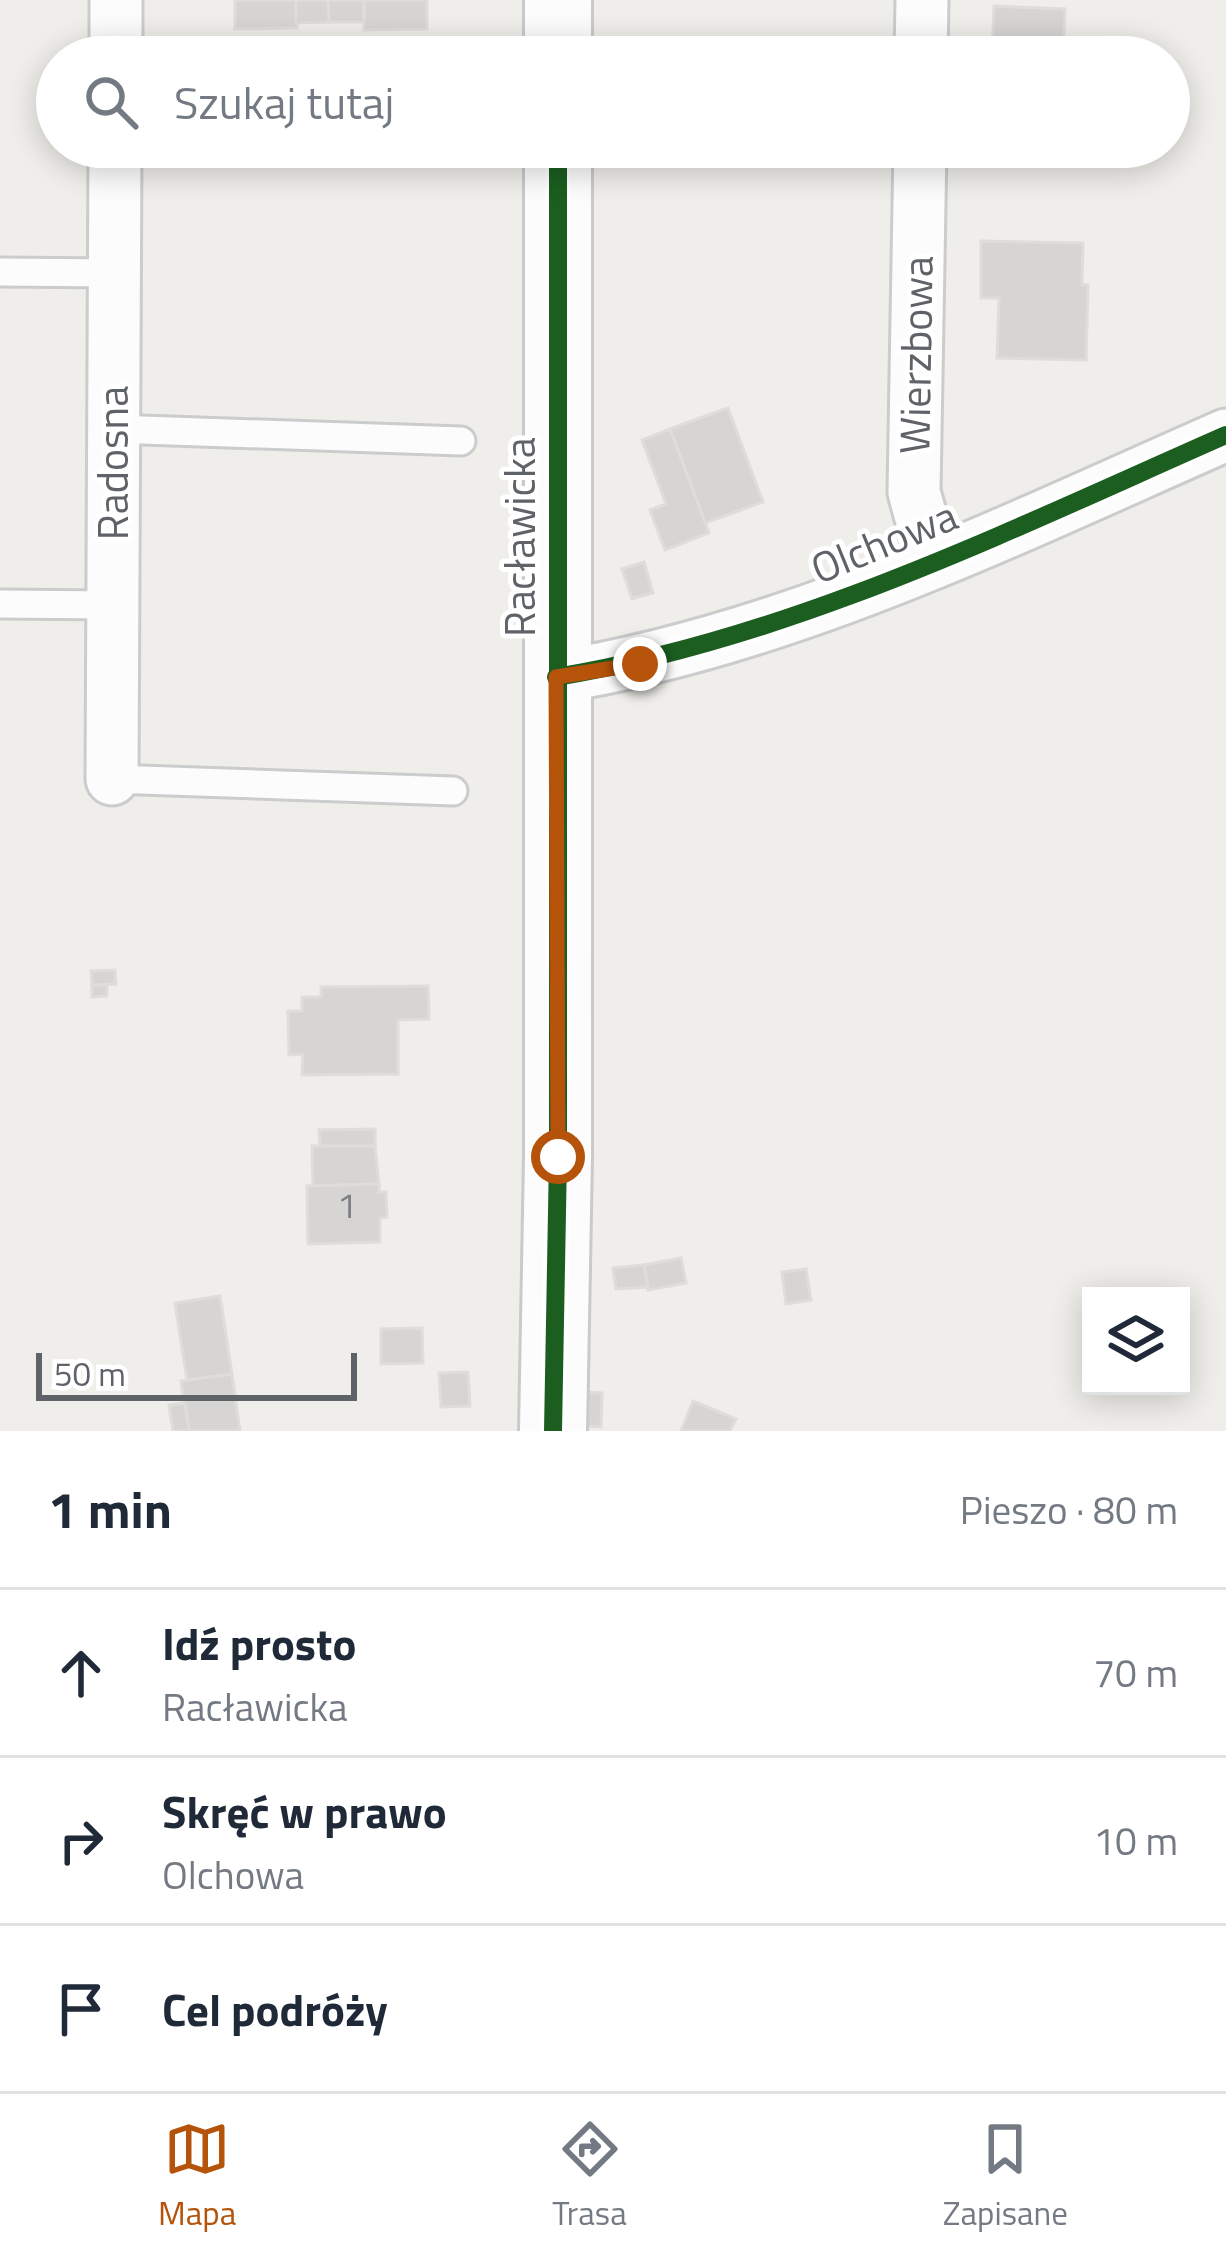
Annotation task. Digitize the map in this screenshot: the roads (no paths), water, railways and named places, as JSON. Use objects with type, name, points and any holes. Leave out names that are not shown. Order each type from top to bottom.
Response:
[{"type":"street","points":[[116,0],[116,36]]},
{"type":"street","points":[[558,0],[558,36]]},
{"type":"street","points":[[921,36],[922,0]]},
{"type":"street","name":"Radosna","points":[[112,779],[115,168]]},
{"type":"street","name":"Racławicka","points":[[553,1431],[558,1157],[558,168]]},
{"type":"street","name":"Wierzbowa","points":[[920,168],[914,492],[933,561]]},
{"type":"street","name":"Olchowa","points":[[556,677],[640,664],[820,607],[1226,435]]},
{"type":"lane","points":[[0,272],[114,273]]},
{"type":"lane","points":[[113,430],[461,441]]},
{"type":"lane","points":[[0,604],[113,605]]},
{"type":"lane","points":[[112,779],[453,791]]}]
